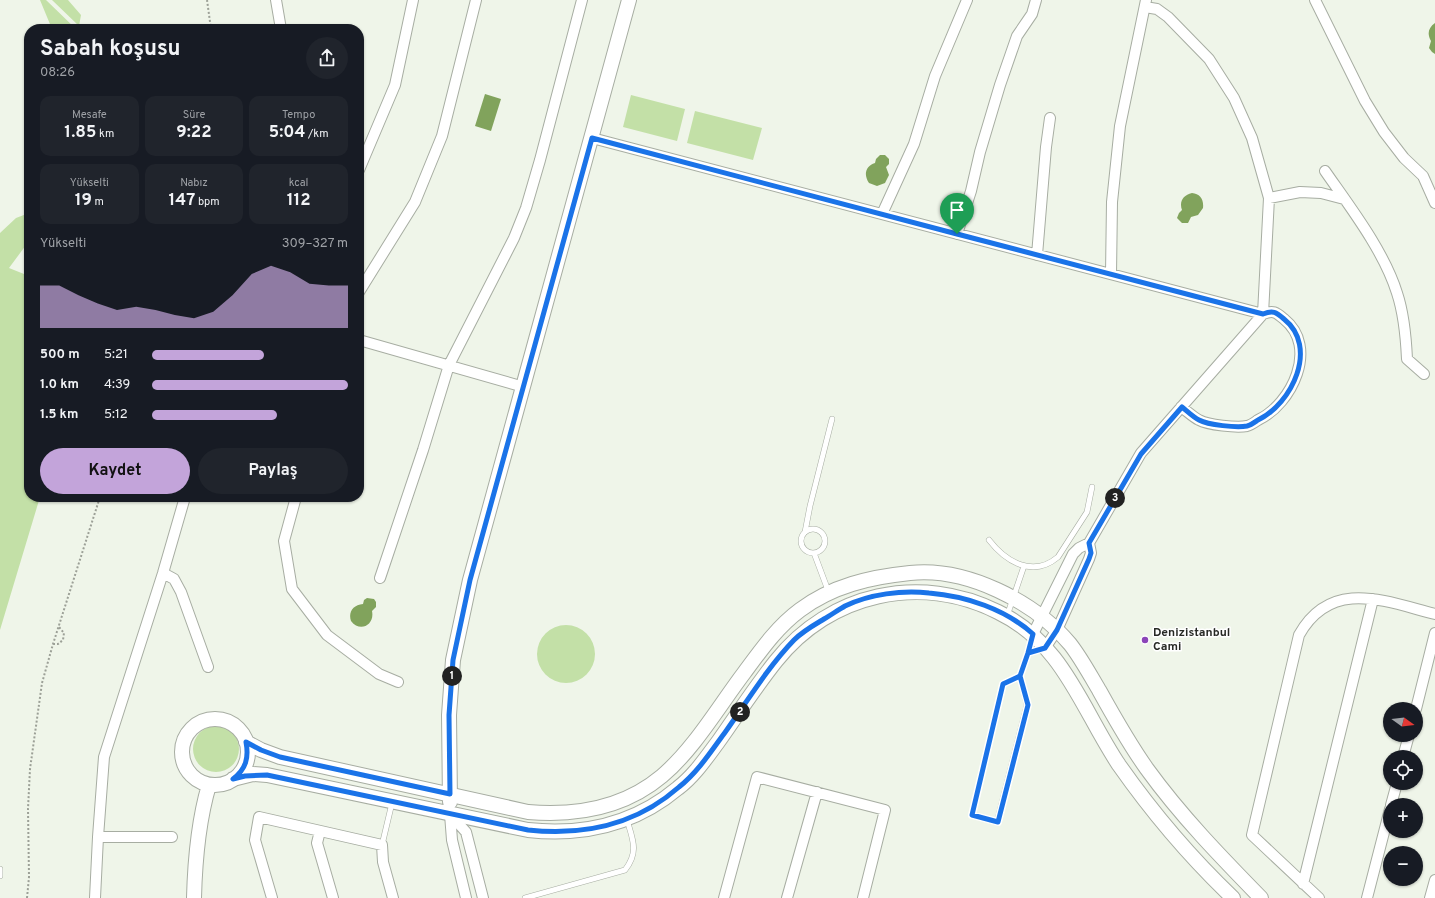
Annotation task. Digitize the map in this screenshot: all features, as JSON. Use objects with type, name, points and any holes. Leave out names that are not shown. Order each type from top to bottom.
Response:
[{"type":"street","points":[[276,0],[280,24]]},
{"type":"street","points":[[364,159],[396,85],[413,0]]},
{"type":"street","points":[[364,284],[415,202],[442,136],[476,0]]},
{"type":"street","points":[[380,578],[423,450],[449,366],[514,238],[526,208],[582,0]]},
{"type":"street","points":[[466,898],[452,840],[450,814],[449,715],[453,660],[470,580],[629,0]]},
{"type":"street","points":[[882,214],[914,144],[935,76],[967,0]]},
{"type":"street","points":[[957,234],[971,191],[980,152],[1016,36],[1032,14],[1036,0]]},
{"type":"street","points":[[1315,0],[1365,101],[1384,132],[1404,158],[1423,176],[1435,203]]},
{"type":"street","points":[[1111,274],[1112,202],[1120,126],[1146,4],[1157,9],[1168,17],[1209,59],[1234,98],[1252,138],[1270,198],[1263,314]]},
{"type":"street","points":[[1037,255],[1046,147],[1050,118]]},
{"type":"street","points":[[592,138],[1263,314]]},
{"type":"street","points":[[1325,171],[1383,259],[1391,275],[1404,322],[1407,359],[1424,374]]},
{"type":"street","points":[[1270,198],[1300,192],[1321,193],[1344,199]]},
{"type":"street","points":[[1033,634],[1073,554],[1079,548],[1089,543],[1141,454],[1263,314],[1271,311],[1276,312],[1288,321],[1297,334],[1300,359],[1296,379],[1285,397],[1267,416],[1247,426],[1222,426],[1200,421],[1182,407]]},
{"type":"street","points":[[364,341],[524,387]]},
{"type":"street","points":[[95,898],[104,757],[163,573],[184,502]]},
{"type":"street","points":[[295,502],[284,542],[292,589],[327,634],[379,674],[398,682]]},
{"type":"street","points":[[1045,648],[1057,630],[1089,559],[1091,553],[1089,543]]},
{"type":"street","points":[[246,742],[261,750],[280,757],[528,812],[549,814],[573,813],[597,808],[617,802],[640,791],[661,777],[681,757],[774,635],[800,610],[829,593],[850,584],[869,579],[912,572],[931,572],[966,578],[990,587],[1013,598],[1057,630],[1071,646],[1088,671],[1128,742],[1149,771],[1188,821],[1261,898]]},
{"type":"street","points":[[163,573],[174,579],[181,592],[208,667]]},
{"type":"street","points":[[233,779],[244,768],[247,760],[248,751],[242,733],[236,726],[228,721],[209,719],[200,722],[186,734],[181,752],[186,770],[200,782],[209,785],[220,785],[233,779],[245,776],[267,775],[528,830],[547,832],[580,831],[599,828],[627,819],[650,808],[680,787],[708,755],[776,661],[795,639],[812,626],[846,606],[868,598],[894,593],[922,592],[945,594],[987,607],[1007,616],[1033,634],[1060,664],[1118,762],[1137,789],[1184,846],[1233,898]]},
{"type":"street","points":[[1319,898],[1252,835],[1299,635],[1306,623],[1319,609],[1335,601],[1354,598],[1379,599],[1435,614]]},
{"type":"street","points":[[1303,884],[1373,599]]},
{"type":"street","points":[[1418,702],[1435,633]]},
{"type":"street","points":[[724,898],[757,776],[885,810],[863,898]]},
{"type":"street","points":[[194,898],[198,835],[203,805],[209,785]]},
{"type":"street","points":[[787,898],[817,792]]},
{"type":"street","points":[[450,814],[466,832],[483,898]]},
{"type":"street","points":[[272,898],[255,840],[259,817],[382,845],[383,862],[393,898]]},
{"type":"street","points":[[320,831],[317,843],[333,898]]},
{"type":"street","points":[[1367,898],[1383,836]]},
{"type":"street","points":[[98,837],[172,837]]},
{"type":"street","points":[[1430,898],[1435,880]]},
{"type":"lane","points":[[805,532],[812,529],[823,534],[825,542],[824,546],[814,552],[810,552],[804,547],[802,540],[832,419]]},
{"type":"lane","points":[[989,540],[1002,553],[1024,566],[1039,567],[1046,565],[1058,557],[1087,512],[1092,487]]},
{"type":"lane","points":[[814,552],[829,593]]},
{"type":"lane","points":[[1007,616],[1024,566]]},
{"type":"lane","points":[[1020,676],[1003,684],[972,815],[998,822],[1028,705],[1020,676],[1033,634]]},
{"type":"lane","points":[[1028,653],[1045,648]]},
{"type":"lane","points":[[382,845],[392,802]]},
{"type":"lane","points":[[525,898],[625,870],[634,851],[634,843],[627,819]]},
{"type":"lane","points":[[0,868],[0,876]]},
{"type":"path","points":[[207,0],[210,24]]},
{"type":"path","points":[[26,898],[29,877],[28,809],[30,769],[42,683],[98,502]]},
{"type":"path","points":[[53,644],[58,644],[63,640],[64,633],[59,627]]},
{"type":"shaded area","points":[[40,0],[46,0],[71,24],[50,24]]},
{"type":"shaded area","points":[[52,0],[68,0],[81,15],[79,24],[77,24]]},
{"type":"shaded area","points":[[1435,23],[1435,54],[1429,48],[1431,41],[1429,34],[1431,27]]},
{"type":"shaded area","points":[[485,94],[501,99],[491,131],[475,126]]},
{"type":"shaded area","points":[[631,95],[685,109],[677,141],[623,127]]},
{"type":"shaded area","points":[[695,111],[762,128],[753,160],[687,143]]},
{"type":"shaded area","points":[[880,155],[885,155],[889,159],[889,164],[886,167],[889,175],[885,183],[877,186],[869,183],[866,176],[866,171],[869,166],[875,163],[876,159]]},
{"type":"shaded area","points":[[1192,193],[1197,194],[1201,198],[1203,208],[1198,215],[1191,217],[1188,223],[1182,223],[1177,218],[1182,210],[1182,199],[1186,195]]},
{"type":"shaded area","points":[[24,215],[24,248],[9,268],[24,274],[24,502],[38,502],[0,630],[0,233],[16,218]]},
{"type":"shaded area","points":[[367,598],[374,599],[376,602],[376,607],[372,611],[371,620],[366,626],[362,627],[355,625],[350,618],[351,612],[354,607],[363,604],[364,600]]},
{"type":"shaded area","points":[[566,625],[582,630],[590,638],[595,654],[590,670],[582,678],[566,683],[550,678],[542,670],[537,654],[542,638],[550,630]]},
{"type":"shaded area","points":[[211,726],[221,726],[229,730],[235,736],[239,744],[239,754],[235,762],[229,768],[221,772],[211,772],[203,768],[197,762],[193,754],[193,744],[197,736],[203,730]]},
{"type":"place","name":"Denizistanbul Cami","points":[[1145,640]]},
{"type":"route","points":[[957,234],[592,138],[470,580],[453,660],[449,715],[450,794],[280,757],[270,754],[246,742],[248,751],[247,760],[244,768],[233,779],[253,774],[267,775],[528,830],[563,832],[599,828],[616,823],[650,808],[680,787],[708,755],[776,661],[795,639],[812,626],[846,606],[868,598],[894,593],[922,592],[945,594],[995,610],[1019,623],[1033,634],[1020,676],[1028,705],[998,822],[972,815],[1003,684],[1020,676],[1028,653],[1045,648],[1057,630],[1089,559],[1091,553],[1089,543],[1141,454],[1182,407],[1200,421],[1222,426],[1247,426],[1267,416],[1285,397],[1296,379],[1300,359],[1297,334],[1288,321],[1276,312],[1271,311],[1263,314],[957,234]]}]
